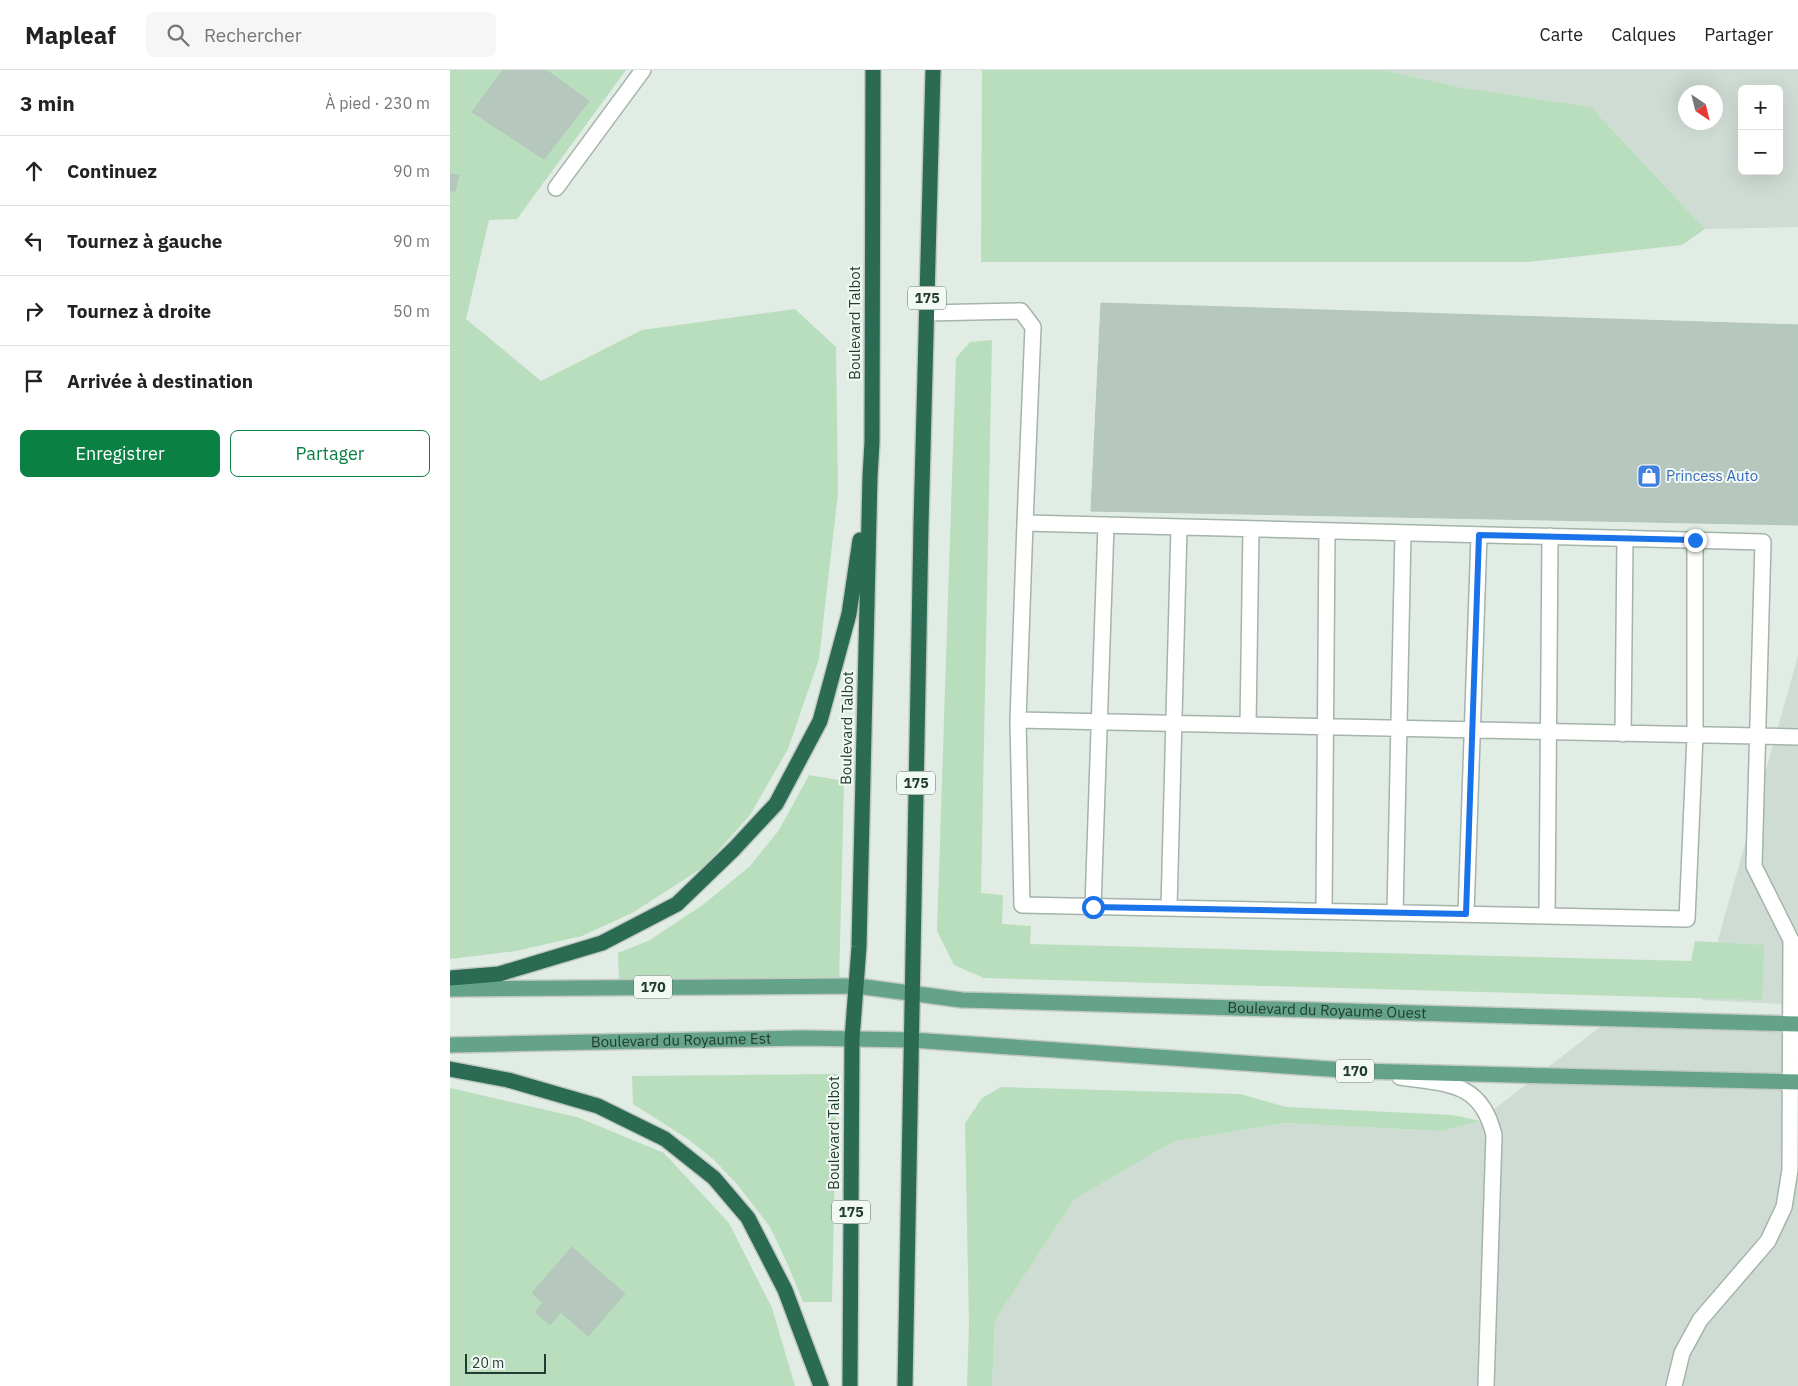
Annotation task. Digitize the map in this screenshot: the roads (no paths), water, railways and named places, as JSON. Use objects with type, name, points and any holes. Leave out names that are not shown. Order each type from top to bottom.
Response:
[{"type":"highway","name":"Boulevard Talbot","points":[[850,1386],[852,1039],[857,986],[872,442],[873,70]]},
{"type":"highway","name":"175","points":[[905,1386],[933,70]]},
{"type":"highway","points":[[450,978],[499,974],[602,943],[677,904],[734,849],[776,804],[820,721],[849,614],[870,477]]},
{"type":"highway","points":[[450,1069],[508,1080],[598,1106],[664,1139],[714,1178],[748,1218],[785,1290],[821,1386]]},
{"type":"main road","name":"Boulevard du Royaume Ouest","points":[[857,986],[962,1000],[1795,1024]]},
{"type":"main road","name":"170","points":[[450,988],[857,986]]},
{"type":"main road","name":"Boulevard du Royaume Est","points":[[450,1045],[803,1038],[912,1040]]},
{"type":"main road","name":"170","points":[[912,1040],[1358,1071],[1794,1082]]},
{"type":"lane","points":[[556,188],[644,70]]},
{"type":"lane","points":[[927,313],[1020,311],[1034,327],[1018,720],[1022,905],[1687,919],[1695,736],[1695,540]]},
{"type":"lane","points":[[1025,523],[1763,542],[1754,866],[1791,940],[1795,1024],[1790,1170],[1784,1207],[1768,1241],[1700,1320],[1682,1353],[1674,1386]]},
{"type":"lane","points":[[1093,907],[1106,525]]},
{"type":"lane","points":[[1169,908],[1179,527]]},
{"type":"lane","points":[[1248,725],[1252,529]]},
{"type":"lane","points":[[1324,911],[1327,531]]},
{"type":"lane","points":[[1395,913],[1403,533]]},
{"type":"lane","points":[[1466,914],[1479,535]]},
{"type":"lane","points":[[1547,916],[1550,536]]},
{"type":"lane","points":[[1623,734],[1625,538]]},
{"type":"lane","points":[[1018,720],[1798,738]]},
{"type":"lane","points":[[1358,1071],[1452,1085],[1465,1090],[1480,1102],[1490,1118],[1494,1135],[1486,1386]]},
{"type":"place","name":"Princess Auto","points":[[1649,476]]}]
